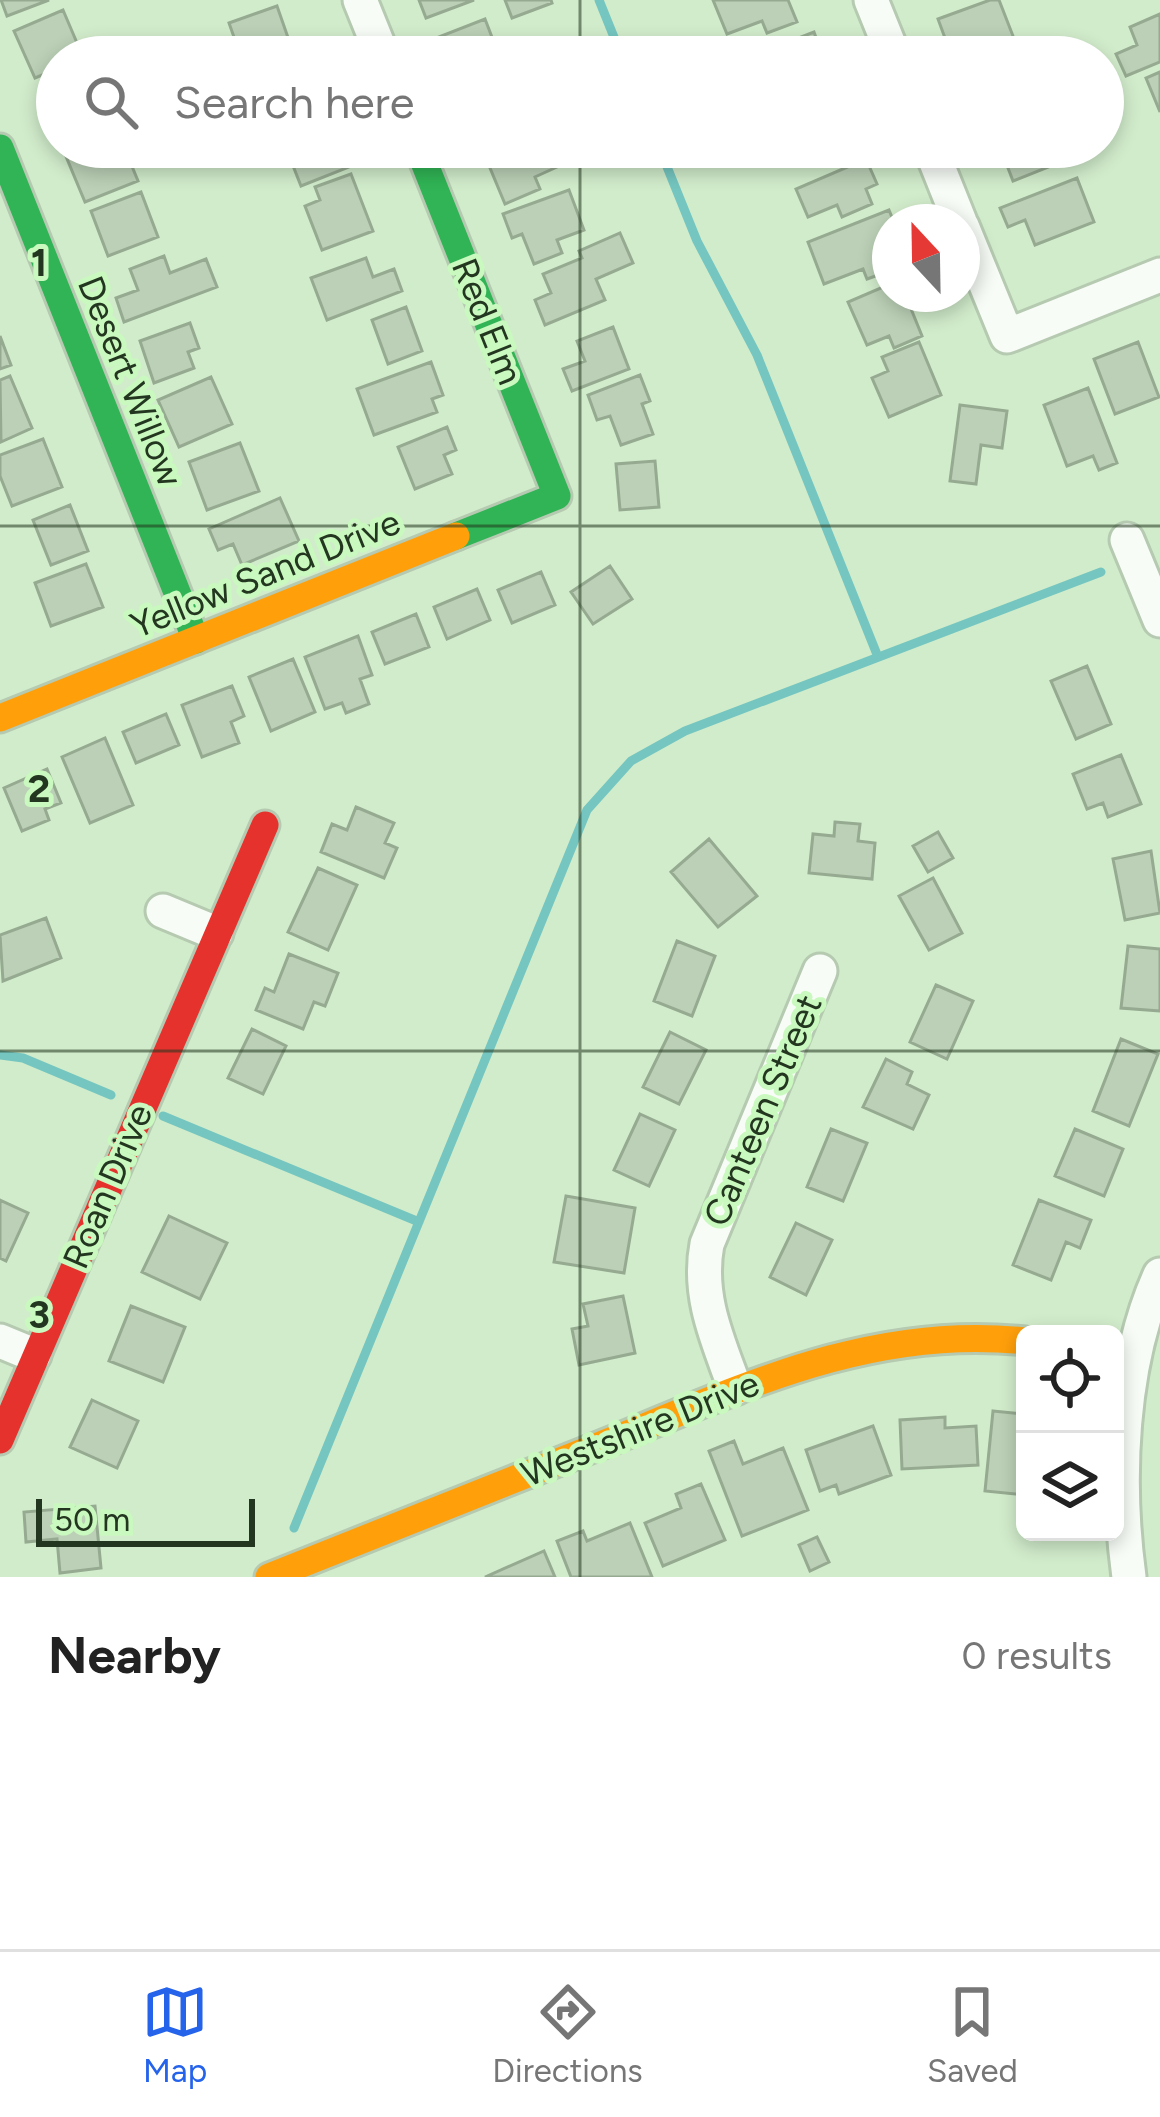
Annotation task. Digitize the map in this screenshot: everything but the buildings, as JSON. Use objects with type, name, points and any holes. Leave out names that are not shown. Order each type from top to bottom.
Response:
[{"type":"street","points":[[360,0],[375,36]]},
{"type":"street","points":[[871,0],[886,36]]},
{"type":"street","name":"Desert Willow","points":[[0,148],[196,640]]},
{"type":"street","name":"Red Elm","points":[[426,168],[557,496]]},
{"type":"street","points":[[938,168],[953,204]]},
{"type":"street","points":[[980,271],[1006,336],[1160,275]]},
{"type":"street","name":"Yellow Sand Drive","points":[[0,718],[557,496]]},
{"type":"street","points":[[1127,540],[1160,620]]},
{"type":"street","name":"Roan Drive","points":[[0,1440],[265,826]]},
{"type":"street","points":[[163,910],[216,933]]},
{"type":"street","name":"Canteen Street","points":[[735,1388],[704,1288],[706,1244],[820,970]]},
{"type":"street","points":[[1129,1577],[1121,1482],[1126,1355],[1160,1275]]},
{"type":"street","name":"Westshire Drive","points":[[269,1577],[735,1388],[859,1349],[963,1337],[1016,1340]]},
{"type":"street","points":[[0,1341],[34,1355]]},
{"type":"waterway","points":[[599,0],[614,36]]},
{"type":"waterway","points":[[667,168],[697,241],[757,355],[878,657]]},
{"type":"waterway","points":[[294,1528],[587,810],[631,761],[685,731],[1101,572]]},
{"type":"waterway","points":[[0,1055],[23,1058],[111,1095]]},
{"type":"waterway","points":[[163,1116],[419,1222]]},
{"type":"traffic: fast","points":[[0,148],[196,640]]},
{"type":"traffic: fast","points":[[426,168],[557,496],[456,536]]},
{"type":"traffic: slow","points":[[0,718],[456,536]]},
{"type":"traffic: slow","points":[[269,1577],[803,1367],[911,1343],[967,1338],[1016,1341]]},
{"type":"traffic: jam","points":[[0,1440],[265,825]]}]
